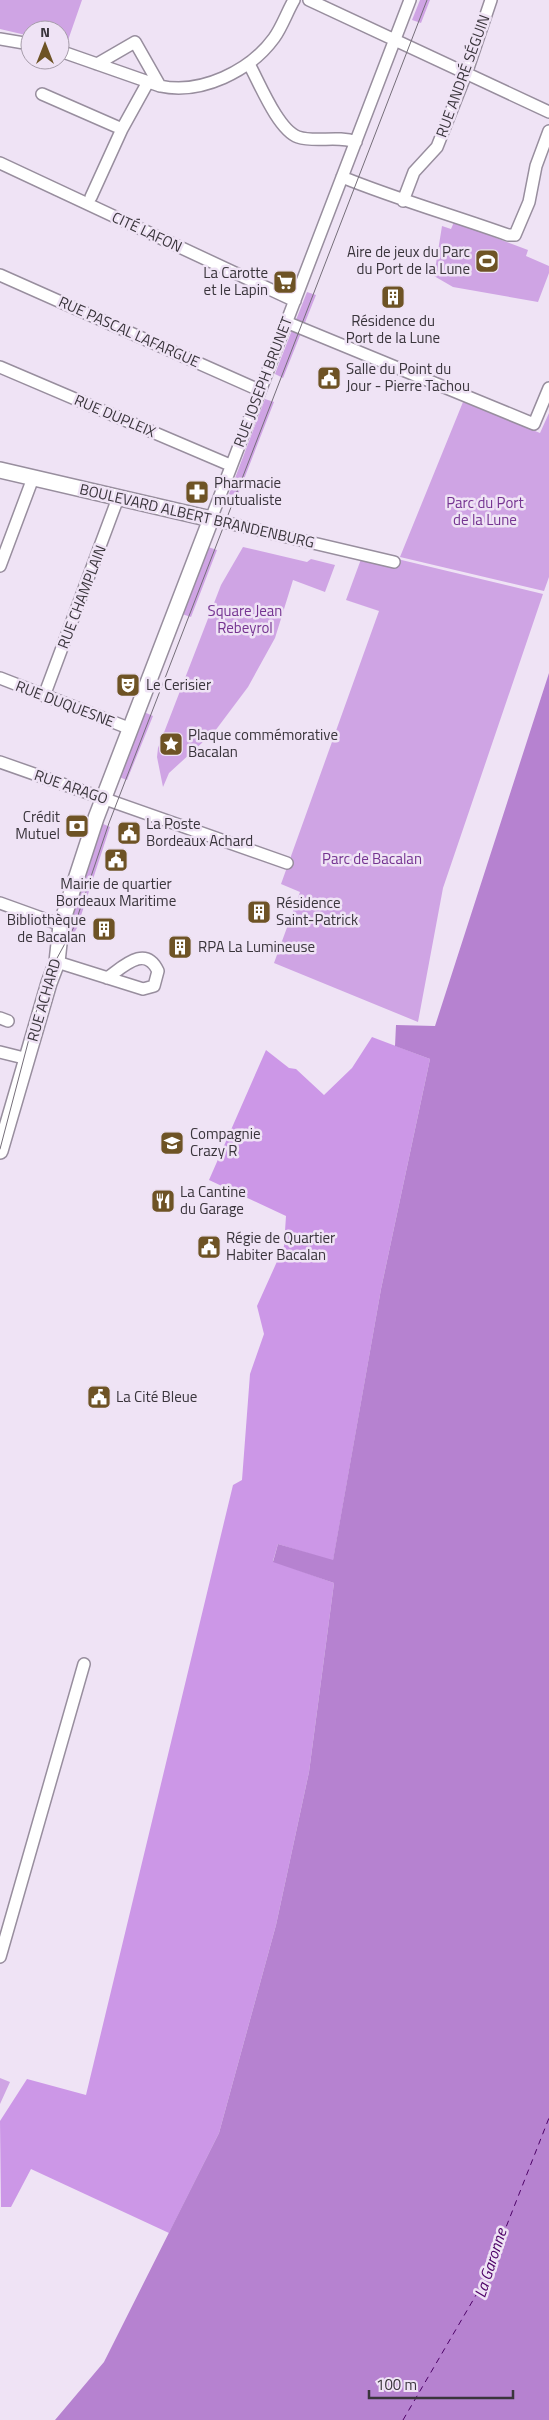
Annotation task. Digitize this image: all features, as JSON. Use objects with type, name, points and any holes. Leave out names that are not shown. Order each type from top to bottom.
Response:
[{"type":"street","points":[[70,55],[160,86],[175,89],[203,84],[229,75],[249,64],[274,37],[294,0]]},
{"type":"street","points":[[309,0],[549,112]]},
{"type":"street","name":"RUE JOSEPH BRUNET","points":[[117,764],[230,465],[410,0]]},
{"type":"street","name":"RUE ANDRÉ SÉGUIN","points":[[403,201],[414,172],[437,147],[466,74],[490,0]]},
{"type":"street","points":[[0,38],[20,42]]},
{"type":"street","points":[[97,64],[135,42],[160,86]]},
{"type":"street","points":[[249,64],[281,122],[297,137],[344,139],[356,142]]},
{"type":"street","points":[[91,197],[122,129],[148,82]]},
{"type":"street","points":[[42,94],[122,129]]},
{"type":"street","points":[[342,177],[403,201],[451,214],[508,235],[515,235],[529,202],[536,166],[549,131]]},
{"type":"street","name":"CITÉ LAFON","points":[[0,163],[294,301]]},
{"type":"street","name":"RUE PASCAL LAFARGUE","points":[[0,275],[259,390]]},
{"type":"street","points":[[286,322],[534,424],[549,388]]},
{"type":"street","name":"RUE DUPLEIX","points":[[0,367],[230,465]]},
{"type":"street","name":"BOULEVARD ALBERT BRANDENBURG","points":[[0,470],[394,562]]},
{"type":"street","points":[[0,566],[33,478]]},
{"type":"street","name":"RUE CHAMPLAIN","points":[[44,696],[118,498]]},
{"type":"street","name":"RUE DUQUESNE","points":[[0,678],[131,729]]},
{"type":"street","name":"RUE ARAGO","points":[[0,762],[287,863]]},
{"type":"street","name":"RUE ACHARD","points":[[0,1151],[49,983],[57,962],[61,925],[103,799],[117,764]]},
{"type":"street","points":[[0,903],[61,925]]},
{"type":"street","points":[[57,962],[107,978]]},
{"type":"street","points":[[0,1052],[28,1059]]},
{"type":"street","points":[[0,1957],[84,1664]]},
{"type":"green space","points":[[0,0],[82,0],[70,34],[70,20],[20,20],[20,34],[0,29]]},
{"type":"green space","points":[[420,0],[430,0],[421,23],[412,20]]},
{"type":"green space","name":"Aire de jeux du Parc du Port de la Lune","points":[[454,222],[528,250],[526,256],[549,266],[549,273],[538,302],[453,287],[434,276],[442,226],[451,229]]},
{"type":"green space","points":[[307,292],[316,295],[304,325],[296,320]]},
{"type":"green space","points":[[292,330],[301,333],[283,378],[275,374]]},
{"type":"green space","points":[[265,399],[274,402],[237,497],[229,494]]},
{"type":"green space","name":"Parc du Port de la Lune","points":[[463,402],[540,433],[549,413],[549,577],[544,591],[400,557]]},
{"type":"green space","points":[[208,547],[217,550],[191,617],[182,614]]},
{"type":"green space","name":"Square Jean Rebeyrol","points":[[243,547],[307,562],[311,559],[335,565],[325,592],[293,580],[275,638],[248,687],[215,731],[169,773],[163,787],[157,757],[158,748],[221,585]]},
{"type":"green space","name":"Parc de Bacalan","points":[[364,551],[543,594],[443,888],[418,1022],[274,963],[300,892],[281,884],[379,611],[346,600]]},
{"type":"green space","points":[[144,712],[153,716],[127,780],[119,777]]},
{"type":"green space","points":[[101,823],[110,827],[77,928],[65,949],[65,931]]},
{"type":"green space","points":[[0,2078],[10,2082],[0,2104]]},
{"type":"shaded area","points":[[372,1037],[430,1059],[381,1289],[333,1561],[278,1544],[273,1561],[334,1583],[309,1772],[276,1925],[219,2133],[169,2233],[31,2169],[11,2207],[1,2207],[0,2121],[27,2079],[86,2095],[233,1485],[242,1480],[250,1374],[264,1334],[257,1306],[284,1246],[286,1216],[209,1180],[266,1050],[289,1068],[296,1069],[324,1095],[352,1068]]},
{"type":"water","name":"La Garonne","points":[[549,673],[549,2420],[55,2420],[104,2362],[219,2133],[276,1925],[309,1772],[334,1583],[273,1562],[278,1544],[333,1560],[381,1289],[430,1059],[395,1046],[396,1025],[435,1026]]},
{"type":"ferry route","points":[[403,2420],[486,2278],[549,2118]]},
{"type":"tram line","points":[[0,1149],[44,982],[74,927],[109,823],[427,0]]},
{"type":"place","name":"Aire de jeux du Parc du Port de la Lune","points":[[487,261]]},
{"type":"place","name":"La Carotte et le Lapin","points":[[285,282]]},
{"type":"place","name":"Résidence du Port de la Lune","points":[[393,297]]},
{"type":"place","name":"Salle du Point du Jour - Pierre Tachou","points":[[329,378]]},
{"type":"place","name":"Pharmacie mutualiste","points":[[197,492]]},
{"type":"place","name":"Le Cerisier","points":[[128,685]]},
{"type":"place","name":"Plaque commémorative Bacalan","points":[[171,744]]},
{"type":"place","name":"Crédit Mutuel","points":[[77,826]]},
{"type":"place","name":"La Poste Bordeaux Achard","points":[[129,833]]},
{"type":"place","name":"Mairie de quartier Bordeaux Maritime","points":[[116,860]]},
{"type":"place","name":"Résidence Saint-Patrick","points":[[259,912]]},
{"type":"place","name":"Bibliothèque de Bacalan","points":[[104,929]]},
{"type":"place","name":"RPA La Lumineuse","points":[[180,947]]},
{"type":"place","name":"Compagnie Crazy R","points":[[172,1143]]},
{"type":"place","name":"La Cantine du Garage","points":[[163,1201]]},
{"type":"place","name":"Régie de Quartier Habiter Bacalan","points":[[209,1247]]},
{"type":"place","name":"La Cité Bleue","points":[[99,1397]]}]
